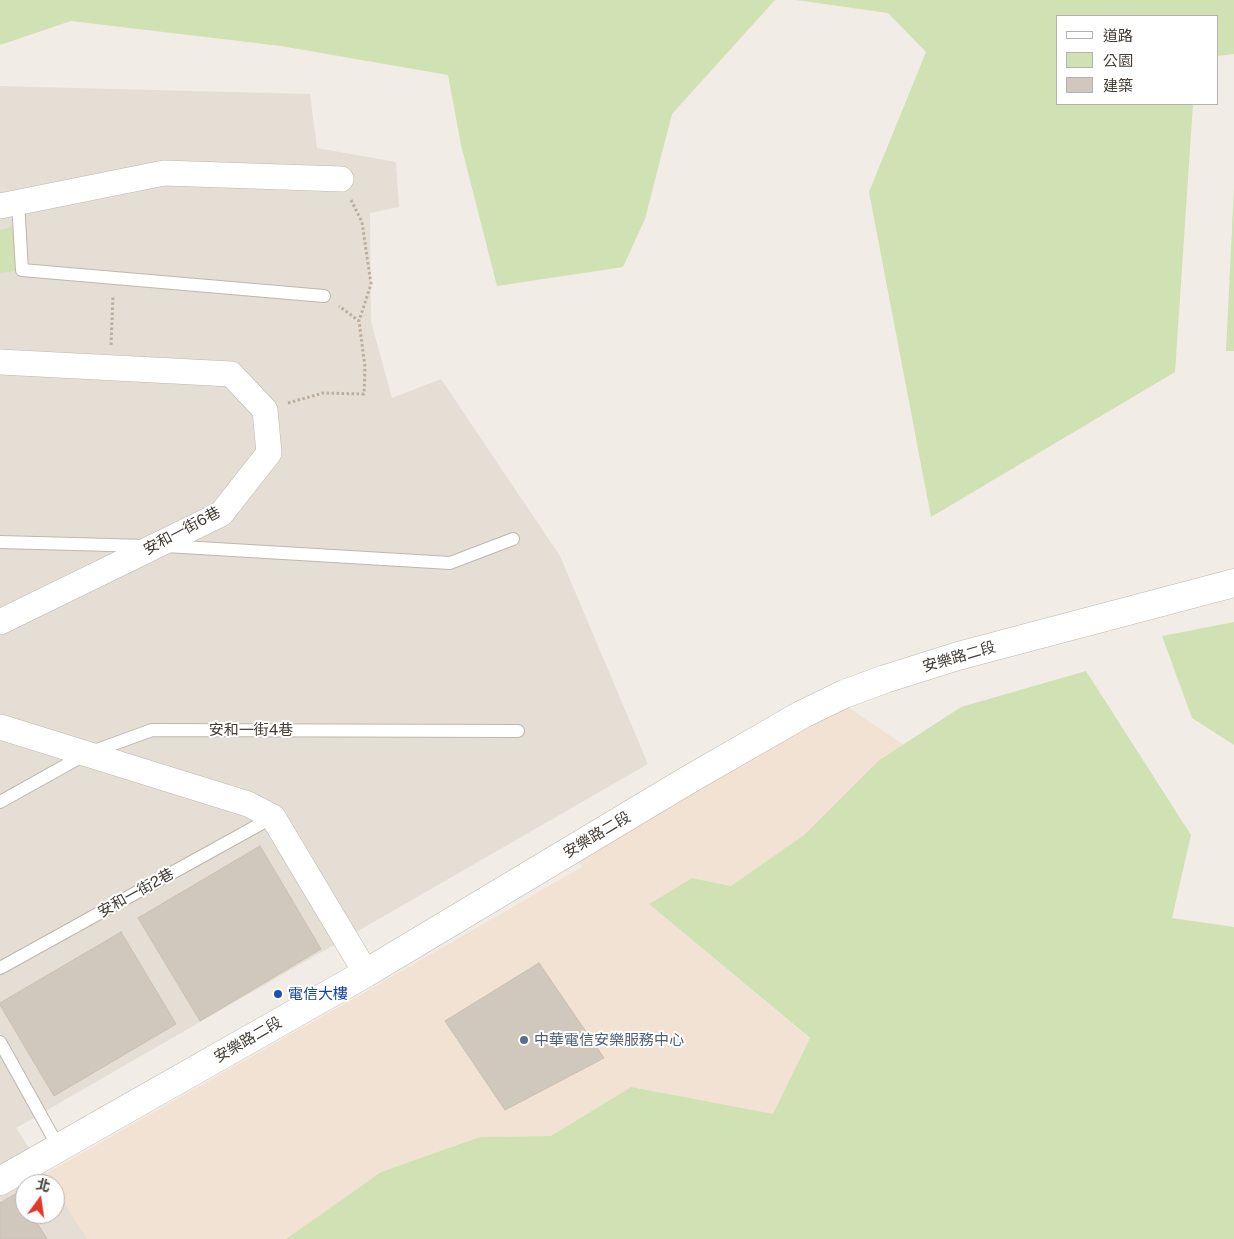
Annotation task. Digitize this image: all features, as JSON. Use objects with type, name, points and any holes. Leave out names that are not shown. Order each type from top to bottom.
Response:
[{"type":"street","points":[[9,204],[164,173],[341,179]]},
{"type":"street","points":[[0,362],[231,374],[265,410]]},
{"type":"street","name":"安和一街6巷","points":[[0,622],[220,514],[269,453],[265,410]]},
{"type":"street","name":"安樂路二段","points":[[0,1181],[366,973],[800,715],[844,694],[958,656],[1234,583]]},
{"type":"street","points":[[0,727],[248,804],[273,817],[366,973]]},
{"type":"lane","points":[[9,204],[22,270],[324,296]]},
{"type":"lane","points":[[0,542],[156,546],[450,564],[513,539]]},
{"type":"lane","name":"安和一街4巷","points":[[0,802],[86,754],[152,730],[518,731]]},
{"type":"lane","name":"安和一街2巷","points":[[0,968],[273,817]]},
{"type":"lane","points":[[0,1042],[60,1148]]},
{"type":"path","points":[[265,410],[323,393],[364,394],[365,367],[359,320],[371,284],[362,222],[341,179]]},
{"type":"path","points":[[110,368],[114,278]]},
{"type":"path","points":[[324,296],[359,320]]},
{"type":"shaded area","points":[[0,86],[310,94],[317,148],[396,162],[399,207],[370,213],[371,321],[392,398],[441,379],[560,556],[648,764],[16,1128],[46,1174],[15,1174],[15,1224],[65,1224],[65,1203],[87,1239],[0,1239]]},
{"type":"shaded area","points":[[840,702],[904,745],[878,761],[804,835],[731,886],[692,878],[649,904],[810,1039],[773,1115],[631,1087],[551,1136],[480,1137],[381,1172],[286,1239],[87,1239],[65,1203],[65,1174],[47,1173],[582,867],[572,850]]},
{"type":"green space","points":[[0,0],[775,0],[672,114],[645,219],[623,267],[497,286],[461,145],[448,75],[281,46],[71,21],[0,45]]},
{"type":"green space","points":[[796,0],[1234,0],[1234,54],[1219,56],[1219,15],[1056,15],[1056,105],[1193,105],[1175,372],[931,517],[869,192],[926,52],[888,13]]},
{"type":"green space","points":[[1234,187],[1234,351],[1226,351]]},
{"type":"green space","points":[[15,226],[17,271],[0,273],[0,230]]},
{"type":"green space","points":[[1234,622],[1234,745],[1192,718],[1162,636]]},
{"type":"green space","points":[[1086,671],[1191,835],[1172,918],[1234,927],[1234,1239],[286,1239],[381,1172],[480,1137],[551,1136],[631,1087],[773,1114],[810,1038],[649,904],[692,878],[731,886],[804,835],[878,761],[961,707]]},
{"type":"building","points":[[260,846],[321,949],[200,1021],[138,918]]},
{"type":"building","points":[[121,932],[176,1024],[54,1096],[0,1003]]},
{"type":"building","name":"中華電信安樂服務中心","points":[[539,963],[604,1058],[505,1110],[445,1021]]},
{"type":"building","points":[[15,1194],[15,1224],[38,1224],[47,1239],[0,1239],[0,1203]]},
{"type":"place","name":"電信大樓","points":[[278,994]]},
{"type":"place","name":"中華電信安樂服務中心","points":[[524,1040]]}]
